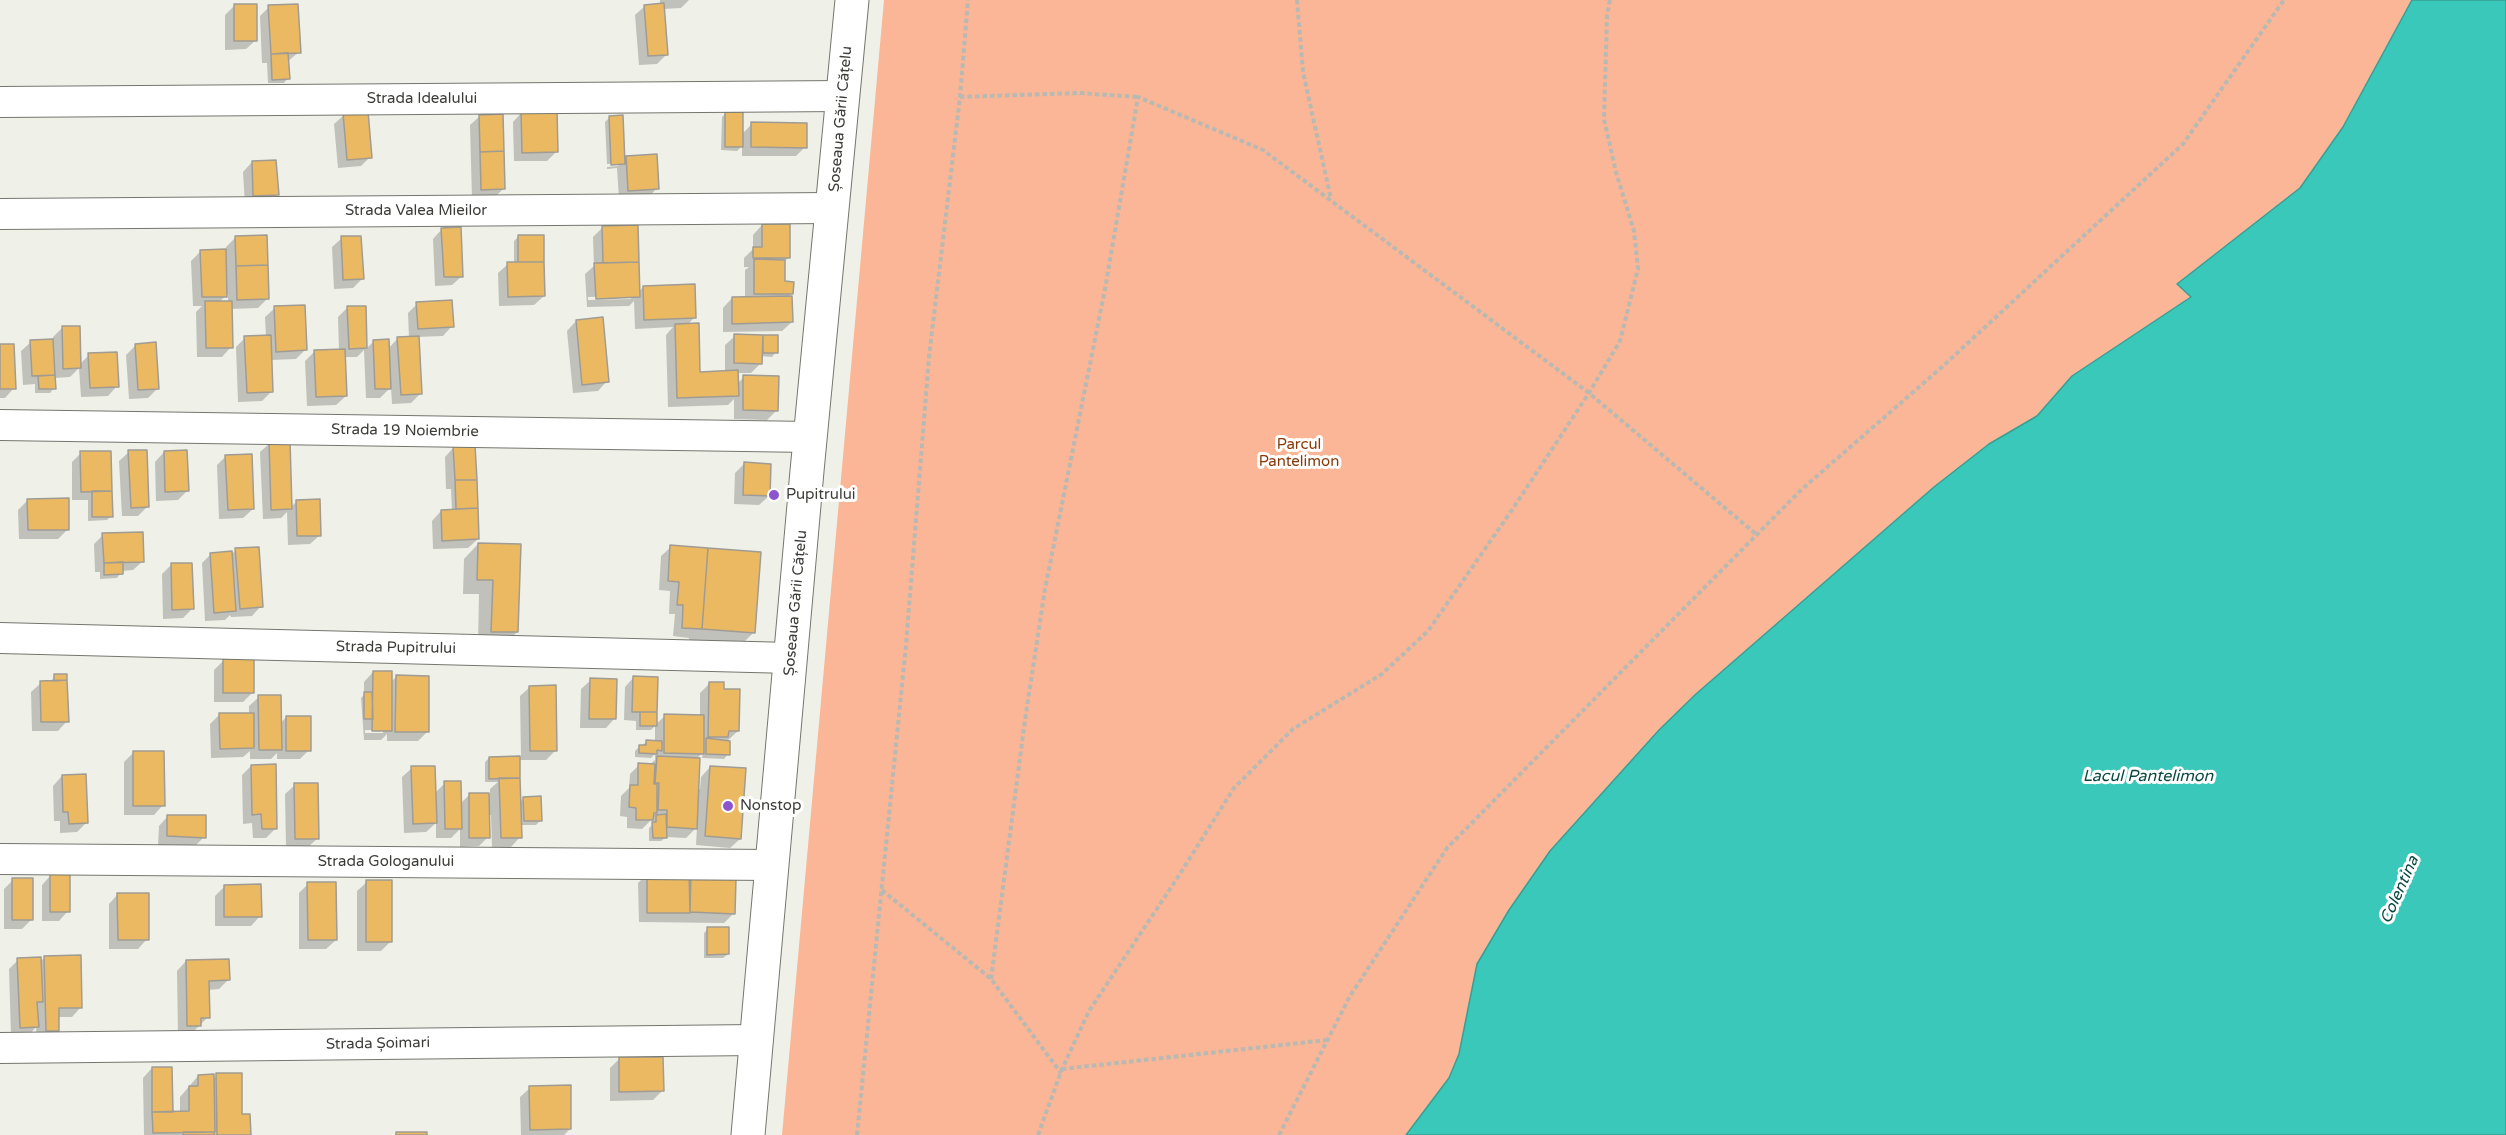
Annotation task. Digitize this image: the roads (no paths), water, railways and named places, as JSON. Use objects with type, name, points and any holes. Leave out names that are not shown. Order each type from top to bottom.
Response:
[{"type":"main road","name":"Șoseaua Gării Cățelu","points":[[748,1135],[852,0]]},
{"type":"street","name":"Strada Idealului","points":[[0,102],[843,96]]},
{"type":"street","name":"Strada Valea Mieilor","points":[[0,214],[832,208]]},
{"type":"street","name":"Strada 19 Noiembrie","points":[[0,425],[811,437]]},
{"type":"street","name":"Strada Pupitrului","points":[[0,638],[791,658]]},
{"type":"street","name":"Strada Gologanului","points":[[0,859],[772,865]]},
{"type":"street","name":"Strada Șoimari","points":[[0,1048],[756,1040]]},
{"type":"water","name":"Lacul Pantelimon","points":[[2412,0],[2506,0],[2506,1135],[1406,1135],[1449,1078],[1459,1054],[1477,964],[1509,910],[1550,851],[1659,730],[1696,694],[1934,487],[1989,444],[2037,416],[2072,376],[2191,297],[2177,284],[2300,188],[2343,127]]},
{"type":"place","name":"Pupitrului","points":[[774,495]]},
{"type":"place","name":"Nonstop","points":[[728,806]]},
{"type":"park label","name":"Parcul Pantelimon","points":[[1299,454]]},
{"type":"water label","name":"Colentina","points":[[2400,890]]}]
